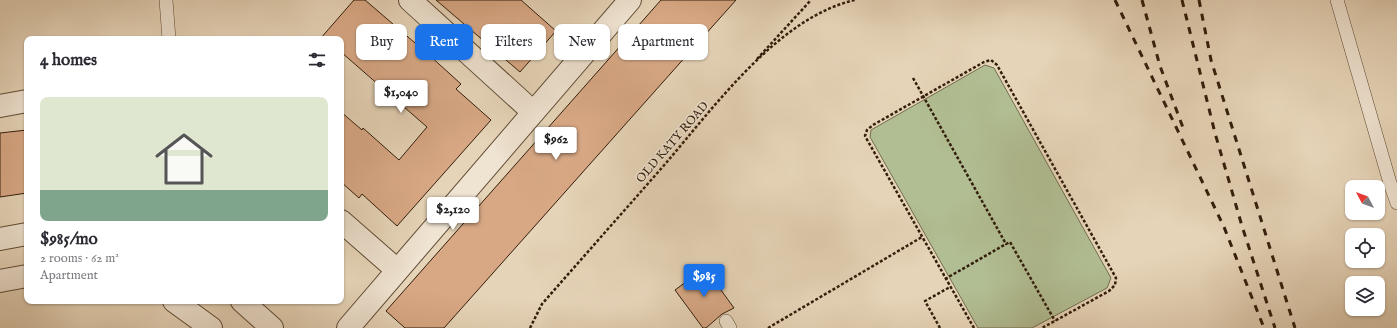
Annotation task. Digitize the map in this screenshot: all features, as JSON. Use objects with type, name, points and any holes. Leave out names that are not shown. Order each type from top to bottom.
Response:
[{"type":"street","points":[[410,0],[533,112]]},
{"type":"street","points":[[348,328],[630,0]]},
{"type":"street","points":[[0,106],[24,102]]},
{"type":"street","points":[[344,223],[397,270]]},
{"type":"street","points":[[0,239],[24,235]]},
{"type":"street","points":[[0,281],[24,277]]},
{"type":"street","points":[[178,304],[210,328]]},
{"type":"street","points":[[245,304],[272,328]]},
{"type":"lane","points":[[166,0],[169,36]]},
{"type":"lane","points":[[1337,0],[1397,203]]},
{"type":"path","points":[[750,67],[811,0]]},
{"type":"path","name":"OLD KATY ROAD","points":[[530,328],[542,304],[750,67],[803,22],[844,2],[855,0]]},
{"type":"path","points":[[974,328],[865,136],[867,130],[873,125],[984,62],[991,60],[1001,72],[1116,278],[1115,285],[1109,291],[1042,328]]},
{"type":"path","points":[[913,78],[1006,244]]},
{"type":"path","points":[[768,328],[922,238]]},
{"type":"path","points":[[945,278],[1010,242],[1055,321]]},
{"type":"path","points":[[940,328],[925,301],[950,287]]},
{"type":"green space","points":[[985,65],[994,68],[1111,278],[1107,288],[1032,328],[978,328],[870,137],[871,130]]},
{"type":"building","points":[[354,0],[365,0],[393,24],[356,24],[356,60],[407,60],[407,36],[415,43],[415,60],[435,60],[461,84],[456,89],[491,120],[397,226],[362,194],[359,198],[344,185],[344,115],[362,130],[363,128],[399,160],[427,127],[344,55],[344,36],[323,36]]},
{"type":"building","points":[[436,0],[521,0],[554,29],[554,33],[546,42],[546,24],[481,24],[481,39],[473,32],[473,24],[464,24]]},
{"type":"building","points":[[661,0],[736,0],[708,31],[708,24],[640,24]]},
{"type":"building","points":[[618,49],[618,60],[683,60],[444,328],[405,328],[386,311],[608,60],[610,60],[610,58]]},
{"type":"building","points":[[506,60],[531,60],[520,72]]},
{"type":"building","points":[[24,130],[24,193],[0,197],[0,133]]},
{"type":"building","points":[[705,268],[734,308],[722,314],[706,328],[703,328],[675,290]]},
{"type":"railway","points":[[1115,0],[1224,227],[1264,328]]},
{"type":"railway","points":[[1142,0],[1160,66],[1185,133]]},
{"type":"railway","points":[[1182,0],[1215,133],[1242,226],[1275,328]]},
{"type":"railway","points":[[1199,0],[1211,60],[1295,328]]}]
